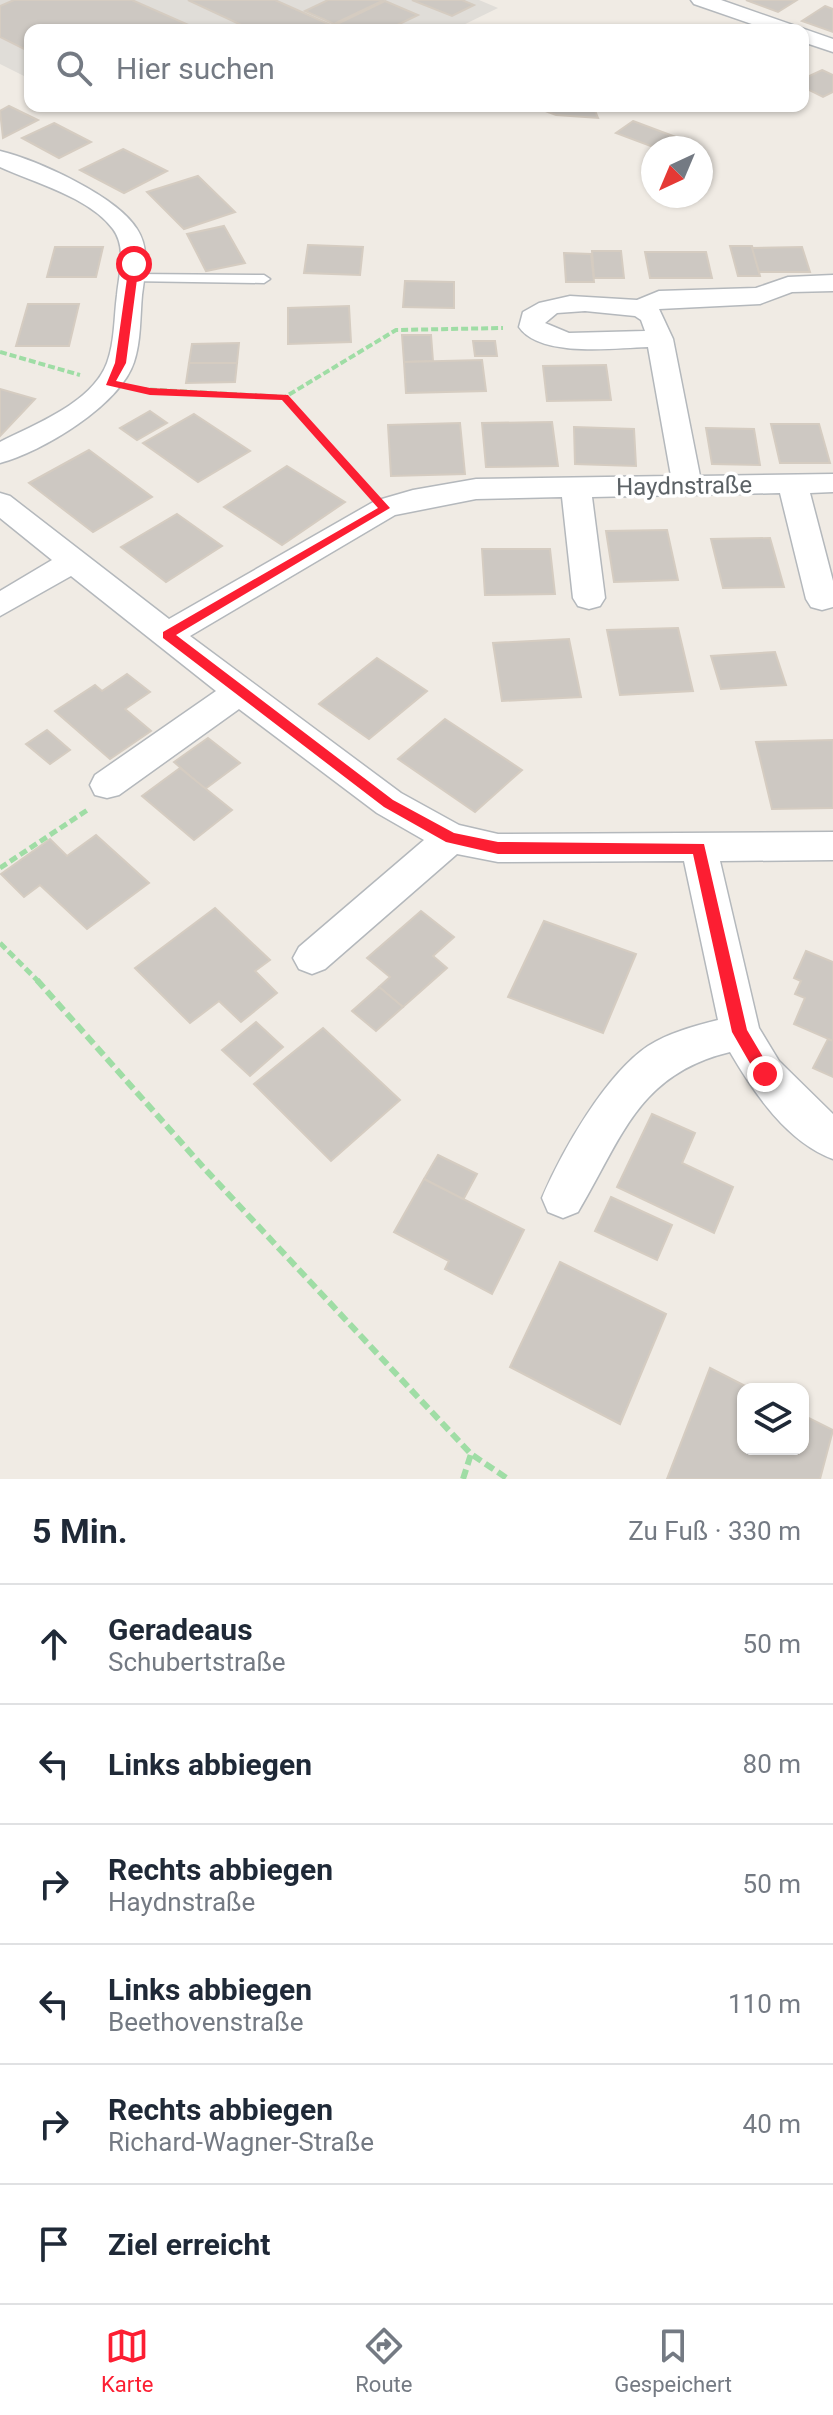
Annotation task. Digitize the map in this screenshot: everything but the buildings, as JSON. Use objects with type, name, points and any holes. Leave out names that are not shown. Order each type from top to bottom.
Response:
[{"type":"street","points":[[701,0],[771,24]]},
{"type":"street","points":[[809,37],[833,46]]},
{"type":"street","points":[[0,158],[97,206],[120,222],[133,242],[132,278],[120,363],[110,383],[71,415],[0,454]]},
{"type":"street","points":[[660,339],[566,341],[532,327],[532,318],[546,308],[562,304],[641,308],[659,299],[760,296],[788,285],[833,283]]},
{"type":"street","points":[[641,308],[652,316],[660,339],[687,486]]},
{"type":"street","name":"Haydnstraße","points":[[167,635],[385,508],[423,497],[476,489],[833,483]]},
{"type":"street","points":[[793,485],[822,599]]},
{"type":"street","points":[[576,488],[589,598]]},
{"type":"street","points":[[0,503],[239,692],[389,803],[451,838],[498,848],[833,846]]},
{"type":"street","points":[[0,605],[74,560]]},
{"type":"street","points":[[107,785],[239,692]]},
{"type":"street","points":[[312,958],[451,838]]},
{"type":"street","points":[[699,848],[740,1032],[765,1074],[798,1111],[833,1140]]},
{"type":"street","points":[[563,1198],[634,1083],[663,1058],[698,1043],[740,1032]]},
{"type":"lane","points":[[132,278],[264,279]]},
{"type":"path","points":[[0,352],[150,392],[285,397],[396,330],[532,327]]},
{"type":"path","points":[[285,397],[385,508]]},
{"type":"path","points":[[0,868],[96,805],[107,785]]},
{"type":"path","points":[[0,943],[65,1008],[204,1168],[471,1454],[508,1479]]},
{"type":"path","points":[[463,1479],[471,1454]]},
{"type":"shaded area","points":[[0,0],[479,0],[498,8],[465,24],[24,24],[24,76],[0,64]]},
{"type":"route","points":[[134,264],[120,363],[110,383],[150,392],[285,397],[385,508],[167,635],[389,803],[451,838],[498,848],[699,848],[740,1032],[765,1074]]}]
